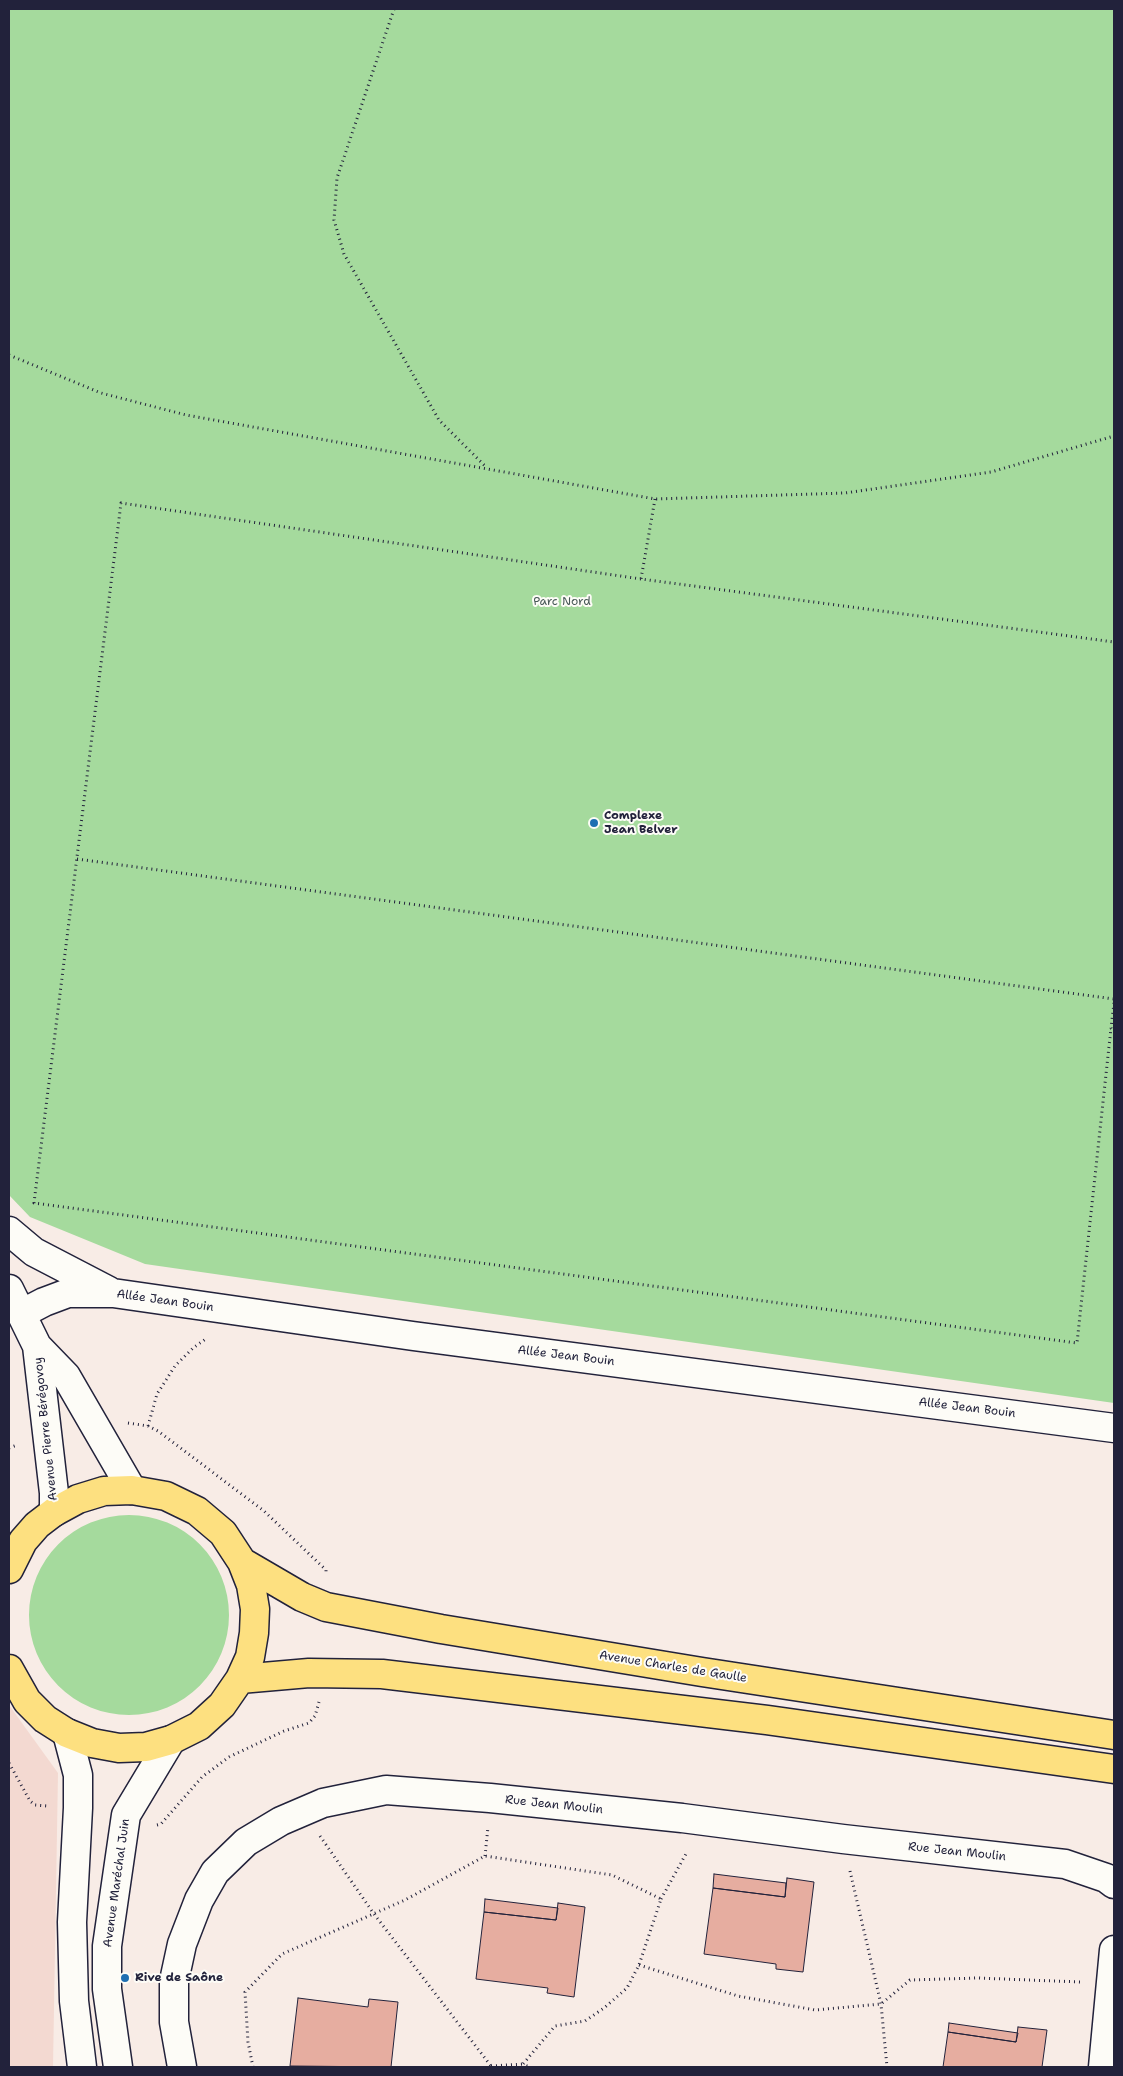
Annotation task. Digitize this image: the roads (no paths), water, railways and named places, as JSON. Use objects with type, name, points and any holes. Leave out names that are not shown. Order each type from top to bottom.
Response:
[{"type":"main road","points":[[9,1669],[27,1701],[45,1719],[67,1733],[92,1743],[119,1748],[146,1747],[171,1740],[199,1726],[222,1705],[240,1679],[250,1657],[255,1609],[251,1585],[242,1562],[223,1533],[197,1511],[166,1496],[132,1490],[104,1491],[78,1499],[54,1512],[37,1526],[23,1541],[10,1562]]},
{"type":"main road","name":"Avenue Charles de Gaulle","points":[[242,1562],[308,1600],[326,1607],[441,1629],[702,1672],[1114,1735]]},
{"type":"main road","points":[[240,1679],[309,1674],[382,1674],[767,1720],[1114,1769]]},
{"type":"street","points":[[9,1231],[34,1252],[113,1293]]},
{"type":"street","name":"Allée Jean Bouin","points":[[13,1298],[44,1302],[68,1293],[113,1293],[243,1313],[1114,1428]]},
{"type":"street","name":"Avenue Pierre Bérégovoy","points":[[13,1298],[37,1346],[66,1376],[132,1490]]},
{"type":"street","name":"Avenue Pierre Bérégovoy","points":[[37,1346],[54,1493],[54,1512]]},
{"type":"street","points":[[67,1733],[78,1775],[72,1922],[74,2001],[82,2067]]},
{"type":"street","name":"Avenue Maréchal Juin","points":[[118,2067],[107,1989],[107,1946],[124,1824],[126,1815],[171,1740]]},
{"type":"street","name":"Rue Jean Moulin","points":[[182,2067],[174,2022],[174,1980],[182,1944],[199,1900],[214,1872],[246,1842],[281,1821],[323,1802],[386,1790],[500,1799],[682,1818],[842,1839],[1065,1864],[1106,1878],[1114,1884]]},
{"type":"street","points":[[1103,2067],[1114,1950]]},
{"type":"place","name":"Complexe Jean Belver","points":[[594,823]]},
{"type":"place","name":"Rive de Saône","points":[[125,1978]]},
{"type":"park label","name":"Parc Nord","points":[[562,602]]}]
